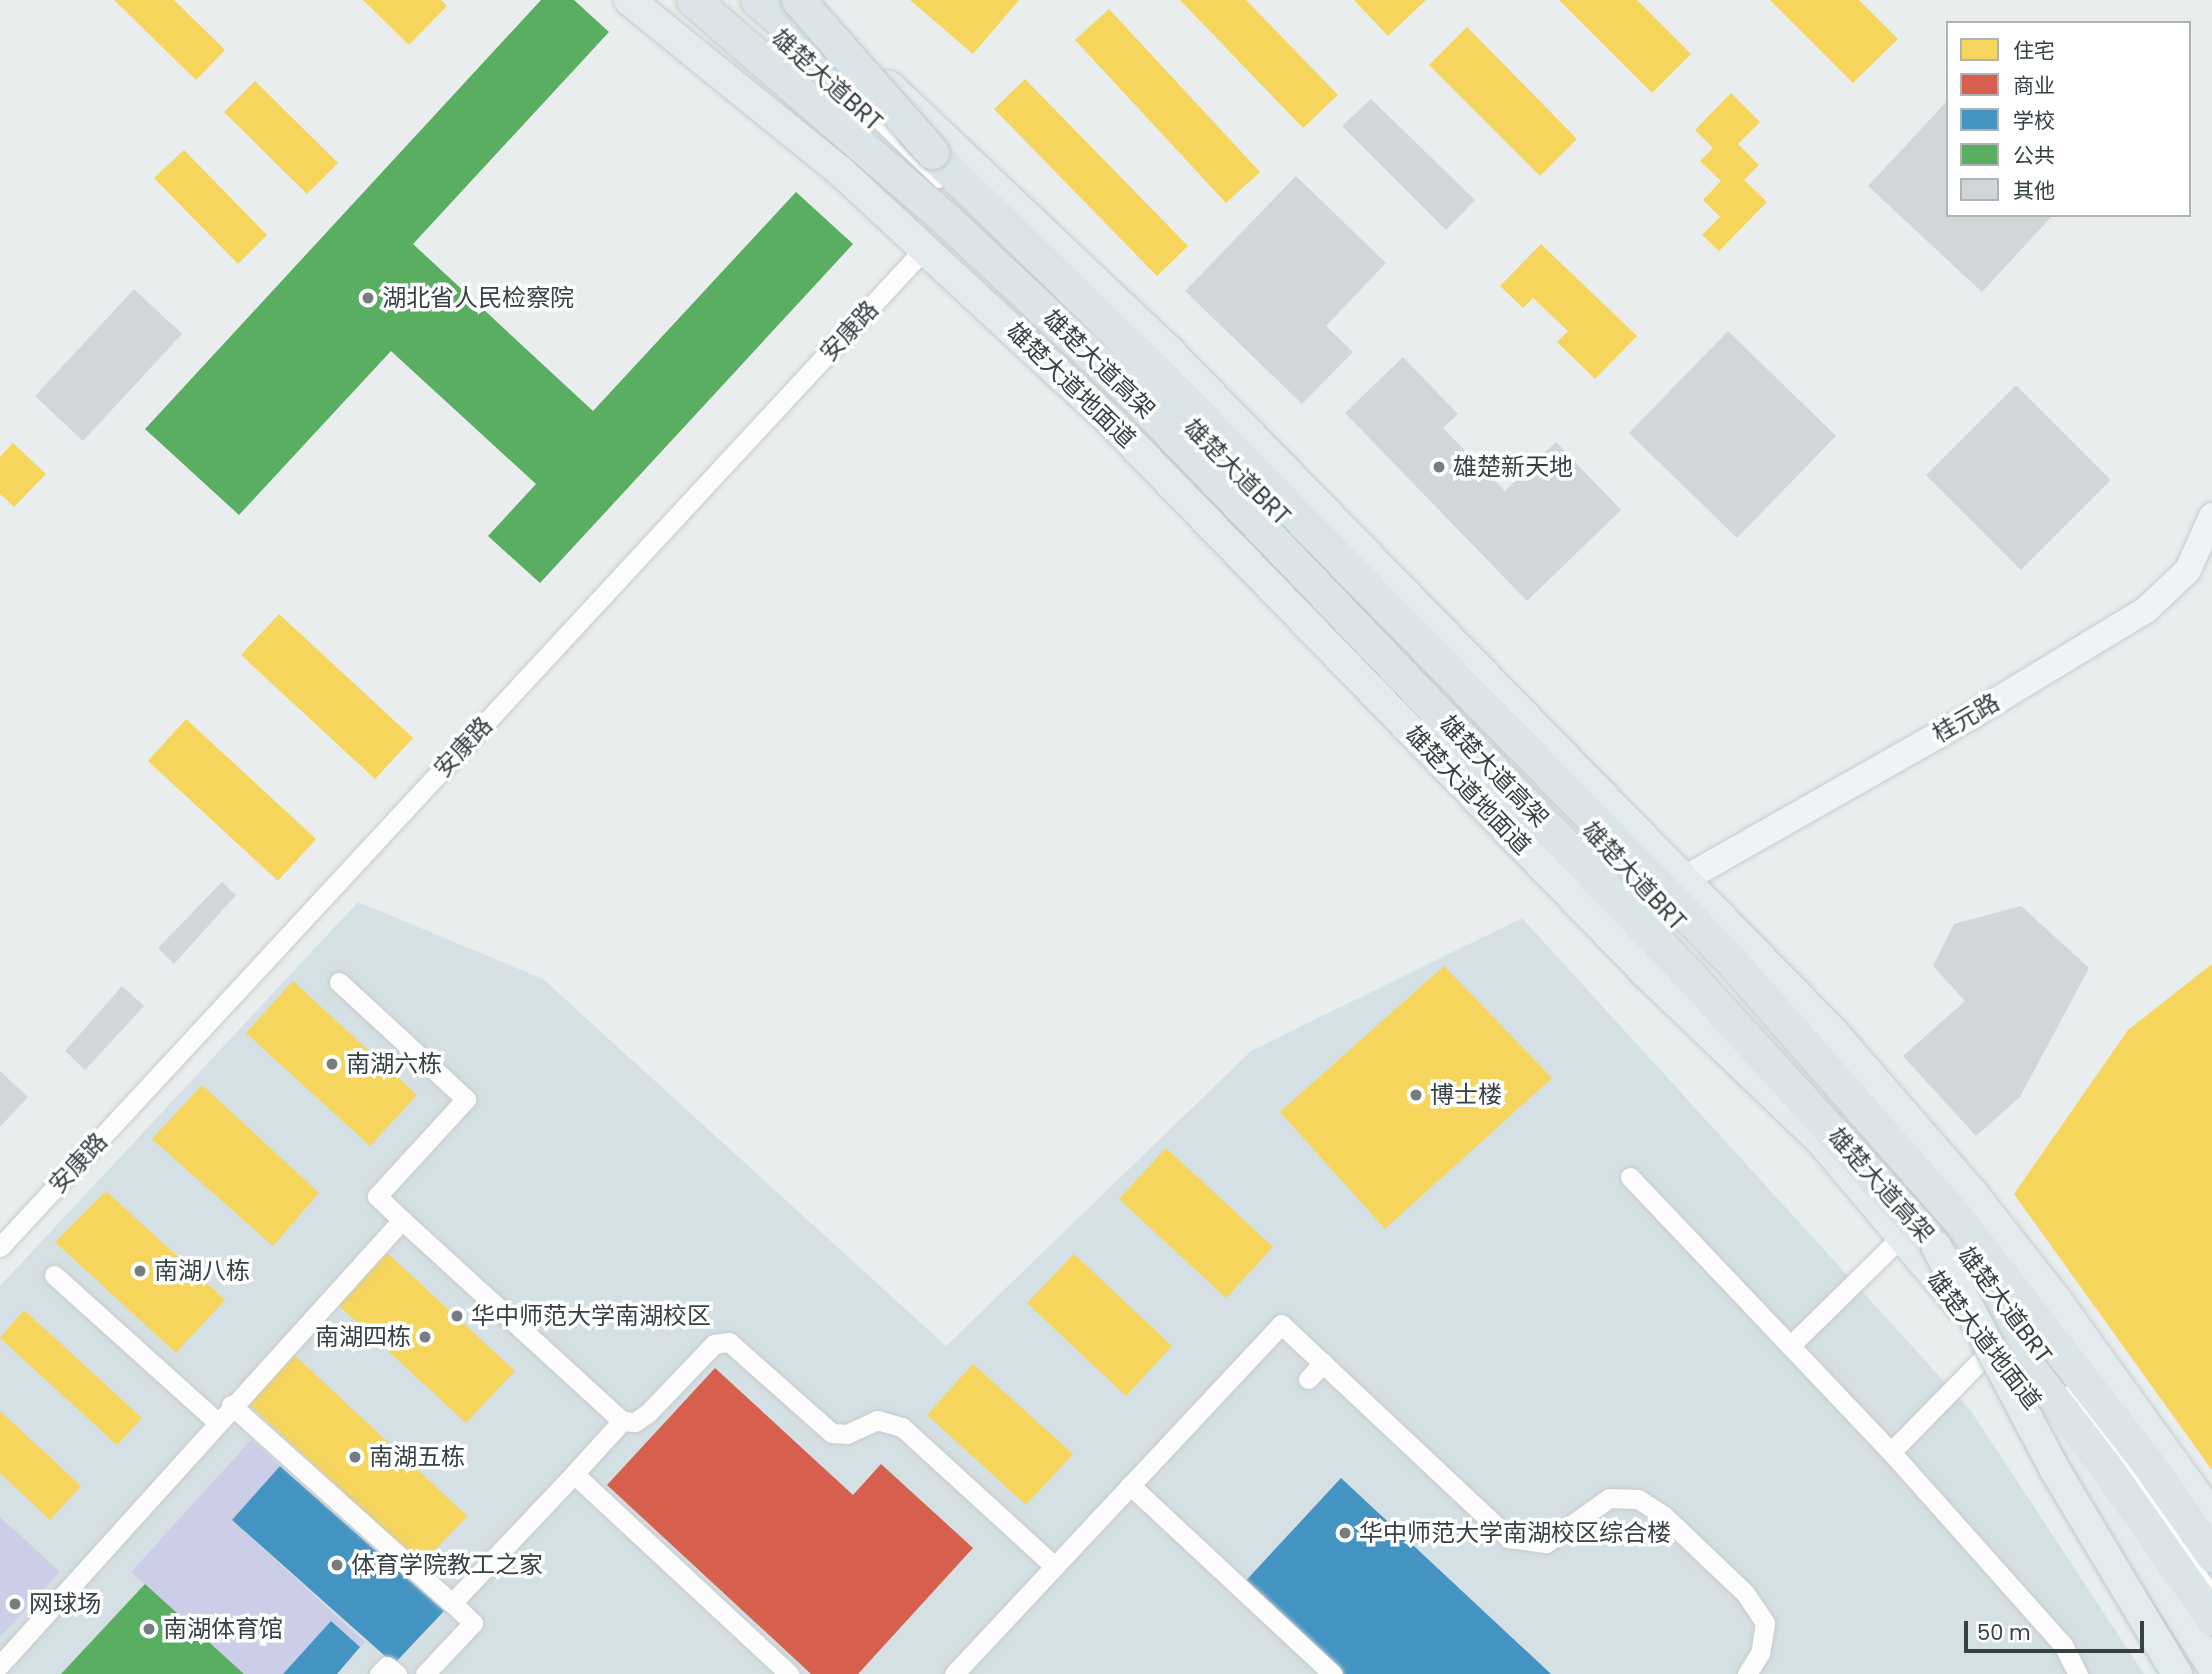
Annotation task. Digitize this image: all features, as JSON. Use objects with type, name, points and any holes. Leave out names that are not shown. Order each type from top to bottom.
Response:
[{"type":"highway","name":"雄楚大道高架","points":[[693,0],[948,221],[1132,393],[1689,975],[1936,1246],[2105,1466],[2212,1618]]},
{"type":"highway","name":"雄楚大道高架","points":[[757,0],[932,152],[1153,367],[1727,956],[1956,1217],[2146,1461],[2212,1556]]},
{"type":"highway","points":[[798,0],[932,152]]},
{"type":"main road","name":"雄楚大道地面道","points":[[629,0],[838,169],[926,247],[1109,420],[1647,974],[1822,1142],[1902,1236],[1992,1349],[2106,1500],[2212,1666]]},
{"type":"main road","points":[[789,0],[932,123],[1156,338],[1832,1031],[1974,1195],[2170,1452],[2212,1516]]},
{"type":"main road","points":[[1936,1246],[2055,1470],[2177,1674]]},
{"type":"street","name":"安康路","points":[[0,1247],[926,247]]},
{"type":"street","name":"桂元路","points":[[1683,880],[1973,715],[2146,610],[2188,570],[2212,516]]},
{"type":"street","points":[[339,982],[466,1099],[377,1196],[622,1421],[635,1422],[648,1413],[714,1344],[729,1342],[832,1433],[847,1434],[877,1420],[902,1427],[1054,1566]]},
{"type":"street","points":[[1630,1177],[1891,1452],[2063,1645],[2078,1674]]},
{"type":"street","points":[[0,1665],[216,1421],[402,1220]]},
{"type":"street","points":[[1790,1346],[1902,1236]]},
{"type":"street","points":[[54,1275],[216,1421]]},
{"type":"street","points":[[954,1674],[1281,1324],[1509,1538],[1546,1543],[1609,1499],[1638,1499],[1663,1515],[1745,1593],[1765,1623],[1760,1653],[1747,1674]]},
{"type":"street","points":[[1891,1452],[1992,1349]]},
{"type":"street","points":[[1308,1379],[1323,1363]]},
{"type":"street","points":[[231,1405],[473,1623],[425,1674]]},
{"type":"street","points":[[452,1603],[622,1421]]},
{"type":"street","points":[[574,1474],[789,1674]]},
{"type":"street","points":[[1130,1485],[1333,1674]]},
{"type":"street","points":[[379,1674],[387,1666],[397,1674]]},
{"type":"lane","name":"雄楚大道BRT","points":[[847,95],[946,190]]},
{"type":"lane","name":"雄楚大道BRT","points":[[1221,456],[1447,679],[1736,986]]},
{"type":"lane","name":"雄楚大道BRT","points":[[2064,1382],[2139,1481],[2212,1589]]},
{"type":"shaded area","name":"华中师范大学南湖校区","points":[[358,902],[543,979],[946,1346],[1251,1051],[1522,918],[1971,1411],[2144,1674],[0,1674],[0,1286]]},
{"type":"shaded area","points":[[251,1440],[280,1466],[232,1520],[365,1642],[360,1647],[331,1621],[283,1674],[244,1674],[131,1572]]},
{"type":"shaded area","name":"网球场","points":[[0,1517],[60,1572],[0,1637]]},
{"type":"building: 住宅","points":[[114,0],[174,0],[225,50],[196,80]]},
{"type":"building: 住宅","points":[[363,0],[441,0],[447,6],[409,45]]},
{"type":"building: 住宅","points":[[910,0],[1019,0],[973,54]]},
{"type":"building: 住宅","points":[[1180,0],[1246,0],[1338,95],[1303,128]]},
{"type":"building: 住宅","points":[[1354,0],[1426,0],[1388,36]]},
{"type":"building: 住宅","points":[[1559,0],[1637,0],[1691,54],[1652,93]]},
{"type":"building: 住宅","points":[[1770,0],[1859,0],[1898,39],[1853,83]]},
{"type":"building: 住宅","points":[[1109,9],[1260,172],[1226,203],[1075,40]]},
{"type":"building: 住宅","points":[[1467,27],[1577,139],[1540,176],[1429,65]]},
{"type":"building: 住宅","points":[[1025,79],[1188,246],[1157,276],[994,109]]},
{"type":"building: 住宅","points":[[255,81],[338,163],[307,194],[224,112]]},
{"type":"building: 住宅","points":[[1731,93],[1760,122],[1738,144],[1759,165],[1744,180],[1767,202],[1719,251],[1702,235],[1720,217],[1703,200],[1721,181],[1700,161],[1713,148],[1695,130]]},
{"type":"building: 住宅","points":[[184,150],[267,235],[238,264],[154,178]]},
{"type":"building: 住宅","points":[[1541,244],[1637,336],[1595,379],[1557,342],[1568,331],[1533,298],[1523,308],[1500,286]]},
{"type":"building: 住宅","points":[[13,443],[46,474],[14,507],[0,494],[0,457]]},
{"type":"building: 住宅","points":[[279,614],[413,738],[375,779],[241,655]]},
{"type":"building: 住宅","points":[[186,719],[316,839],[278,881],[148,761]]},
{"type":"building: 住宅","points":[[2212,964],[2212,1470],[2014,1194],[2128,1030]]},
{"type":"building: 住宅","name":"博士楼","points":[[1444,966],[1552,1078],[1385,1229],[1280,1112]]},
{"type":"building: 住宅","name":"南湖六栋","points":[[293,981],[417,1095],[370,1146],[246,1033]]},
{"type":"building: 住宅","points":[[202,1085],[319,1193],[273,1246],[152,1139]]},
{"type":"building: 住宅","points":[[1166,1148],[1273,1247],[1226,1298],[1119,1199]]},
{"type":"building: 住宅","name":"南湖八栋","points":[[106,1191],[225,1300],[176,1353],[55,1242]]},
{"type":"building: 住宅","name":"南湖四栋","points":[[385,1251],[515,1371],[466,1423],[336,1303]]},
{"type":"building: 住宅","points":[[1074,1254],[1172,1346],[1126,1396],[1027,1303]]},
{"type":"building: 住宅","points":[[24,1310],[142,1418],[117,1445],[0,1338]]},
{"type":"building: 住宅","name":"南湖五栋","points":[[289,1350],[467,1516],[421,1565],[243,1399]]},
{"type":"building: 住宅","points":[[973,1364],[1073,1454],[1026,1505],[927,1415]]},
{"type":"building: 住宅","points":[[0,1411],[81,1486],[50,1520],[0,1473]]},
{"type":"building: 商业","points":[[715,1368],[853,1495],[881,1464],[973,1548],[858,1674],[811,1674],[607,1485]]},
{"type":"building: 学校","name":"体育学院教工之家","points":[[280,1466],[444,1611],[394,1664],[232,1520]]},
{"type":"building: 学校","name":"华中师范大学南湖校区综合楼","points":[[1341,1478],[1551,1674],[1333,1674],[1240,1587]]},
{"type":"building: 学校","points":[[331,1621],[360,1647],[337,1674],[283,1674]]},
{"type":"building: 公共","name":"湖北省人民检察院","points":[[541,0],[574,0],[609,32],[413,244],[593,411],[796,192],[853,244],[540,583],[488,536],[536,484],[391,351],[239,515],[145,429]]},
{"type":"building: 公共","name":"南湖体育馆","points":[[145,1584],[244,1674],[61,1674]]},
{"type":"building: 其他","points":[[1371,99],[1475,200],[1446,230],[1342,126]]},
{"type":"building: 其他","points":[[1946,102],[1946,217],[2051,217],[1982,292],[1868,186]]},
{"type":"building: 其他","points":[[1296,176],[1386,263],[1326,326],[1353,352],[1302,404],[1185,291]]},
{"type":"building: 其他","points":[[134,289],[182,334],[83,441],[35,396]]},
{"type":"building: 其他","points":[[1728,331],[1836,436],[1737,538],[1629,433]]},
{"type":"building: 其他","name":"雄楚新天地","points":[[1403,357],[1458,414],[1443,428],[1505,491],[1556,442],[1621,510],[1527,601],[1345,413]]},
{"type":"building: 其他","points":[[2016,385],[2111,480],[2021,570],[1926,475]]},
{"type":"building: 其他","points":[[222,882],[236,895],[174,964],[158,948]]},
{"type":"building: 其他","points":[[2021,906],[2089,968],[2020,1097],[1976,1136],[1903,1056],[1965,1001],[1933,966],[1954,924]]},
{"type":"building: 其他","points":[[122,986],[144,1006],[85,1070],[65,1051]]},
{"type":"building: 其他","points":[[0,1071],[28,1097],[0,1127]]},
{"type":"place","name":"湖北省人民检察院","points":[[368,298]]},
{"type":"place","name":"雄楚新天地","points":[[1439,467]]},
{"type":"place","name":"南湖六栋","points":[[332,1064]]},
{"type":"place","name":"博士楼","points":[[1416,1095]]},
{"type":"place","name":"南湖八栋","points":[[140,1271]]},
{"type":"place","name":"华中师范大学南湖校区","points":[[457,1316]]},
{"type":"place","name":"南湖四栋","points":[[425,1337]]},
{"type":"place","name":"南湖五栋","points":[[355,1457]]},
{"type":"place","name":"华中师范大学南湖校区综合楼","points":[[1345,1533]]},
{"type":"place","name":"体育学院教工之家","points":[[337,1565]]},
{"type":"place","name":"网球场","points":[[15,1604]]},
{"type":"place","name":"南湖体育馆","points":[[149,1629]]}]
